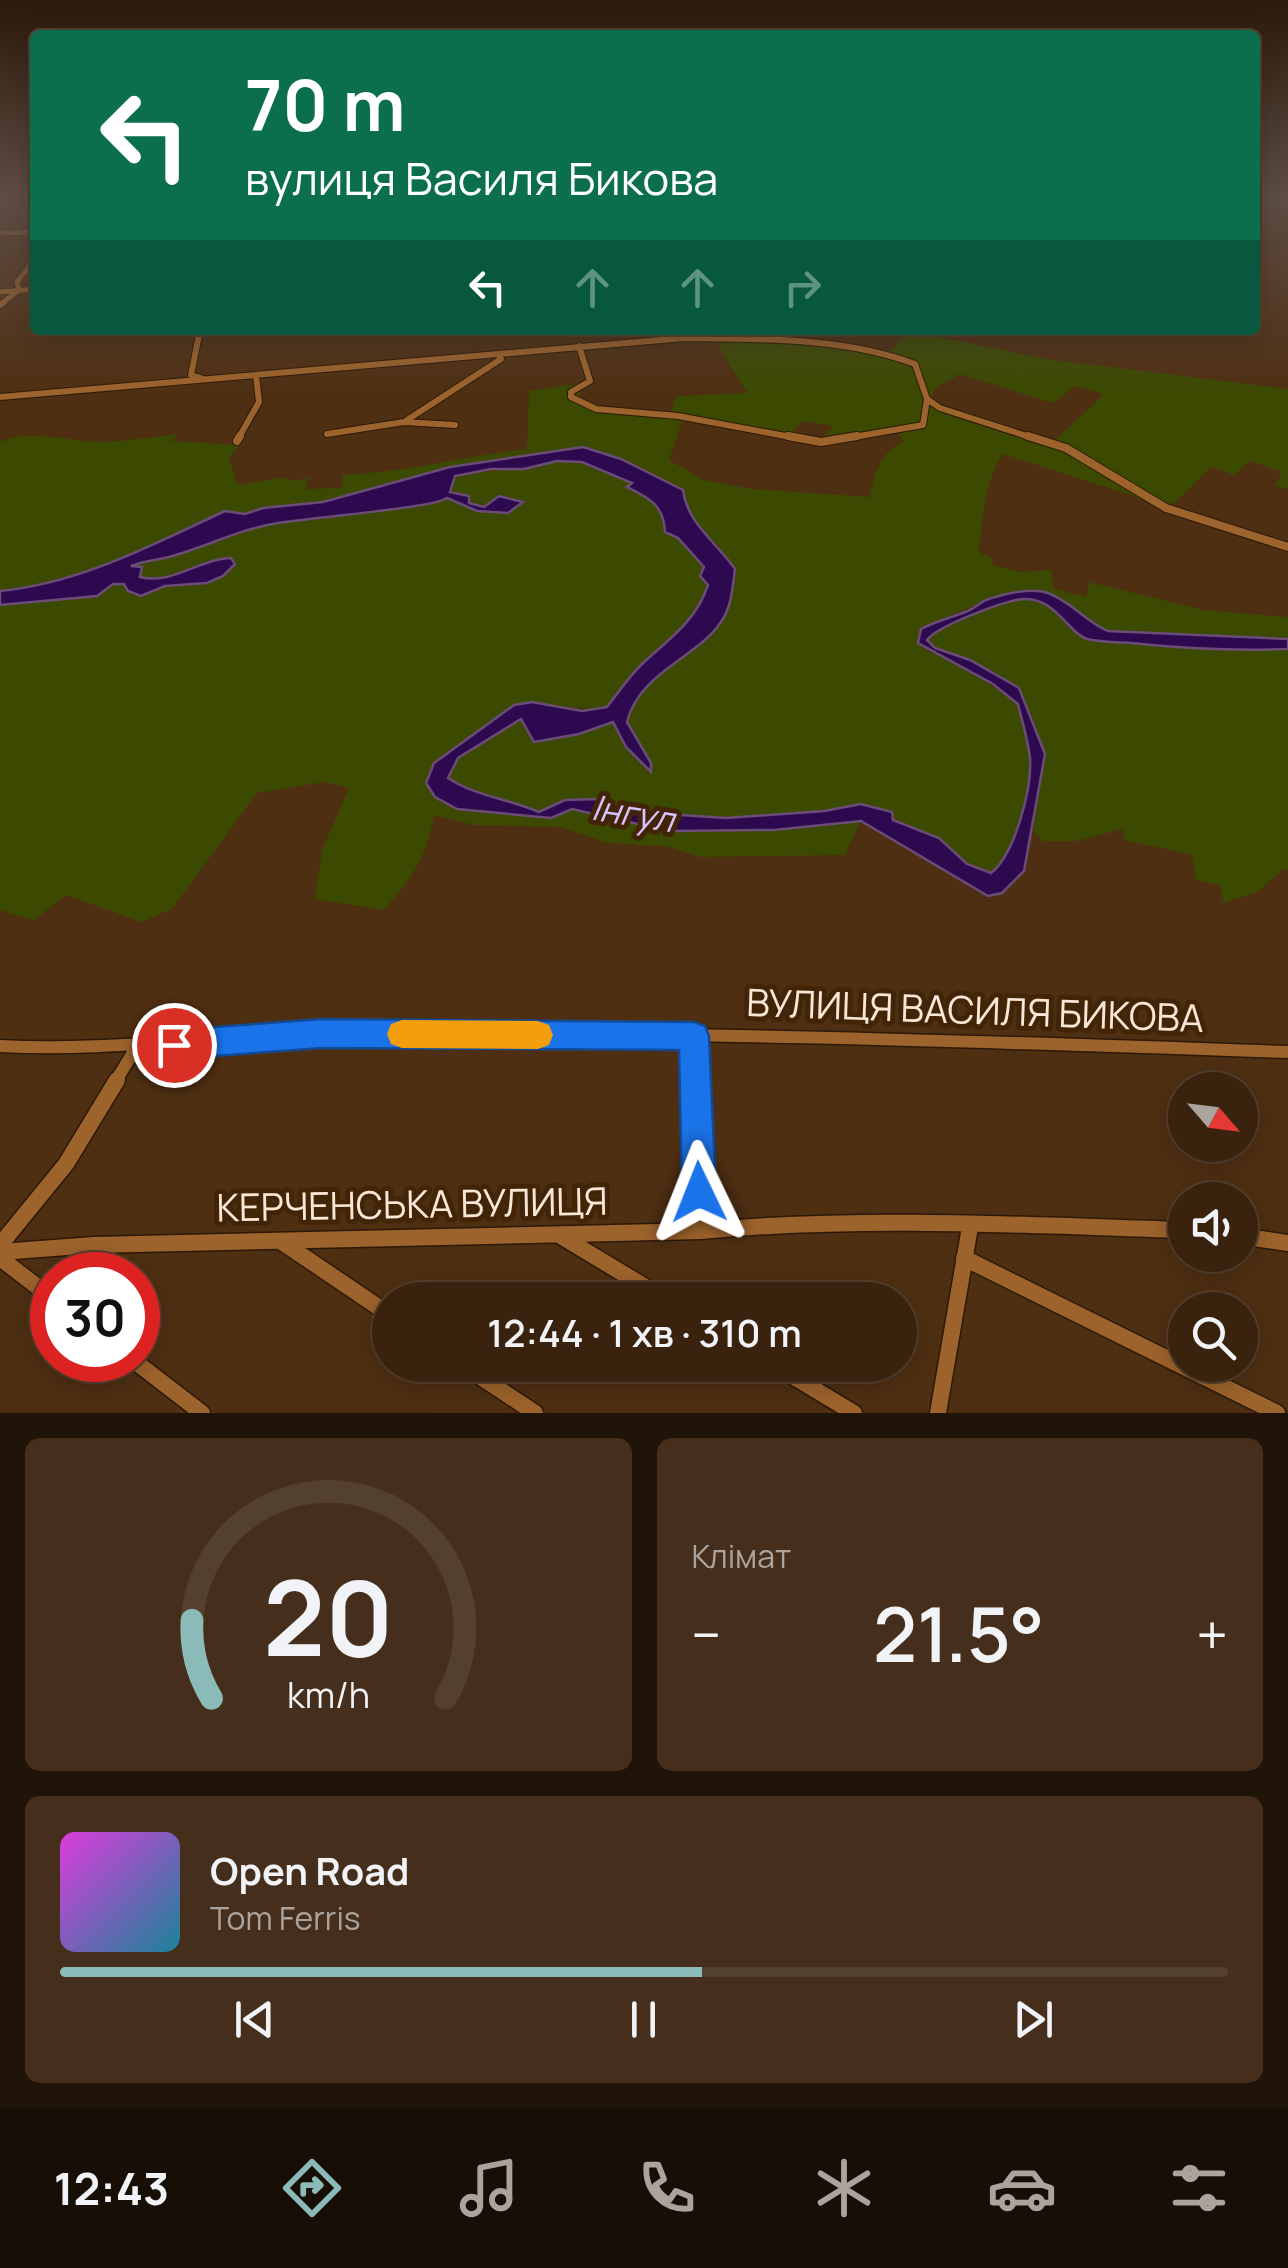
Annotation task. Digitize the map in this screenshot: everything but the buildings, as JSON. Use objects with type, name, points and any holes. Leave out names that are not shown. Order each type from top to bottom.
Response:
[{"type":"street","points":[[19,290],[17,282],[30,265]]},
{"type":"street","points":[[0,292],[30,289]]},
{"type":"street","points":[[0,305],[19,290]]},
{"type":"street","points":[[199,335],[192,375],[207,379]]},
{"type":"street","points":[[0,397],[579,346],[717,337],[903,357],[919,370],[927,399],[922,425],[821,442],[678,416],[596,409],[578,403],[571,392],[590,380],[579,346]]},
{"type":"street","points":[[404,422],[501,360],[498,354]]},
{"type":"street","points":[[237,441],[256,412],[261,388],[256,375]]},
{"type":"street","points":[[927,399],[965,419],[1066,448],[1166,508],[1288,547]]},
{"type":"street","points":[[327,434],[404,422],[455,425]]},
{"type":"street","name":"ВУЛИЦЯ ВАСИЛЯ БИКОВА","points":[[0,1046],[136,1048],[322,1034],[856,1037],[1288,1052]]},
{"type":"street","points":[[694,1036],[700,1231]]},
{"type":"street","points":[[30,1279],[0,1252],[66,1164],[136,1048]]},
{"type":"street","name":"КЕРЧЕНСЬКА ВУЛИЦЯ","points":[[0,1252],[94,1244],[700,1231],[774,1224],[900,1222],[1168,1230]]},
{"type":"street","points":[[938,1413],[970,1227]]},
{"type":"street","points":[[558,1234],[637,1282]]},
{"type":"street","points":[[1258,1239],[1288,1243]]},
{"type":"street","points":[[281,1242],[372,1304]]},
{"type":"street","points":[[964,1258],[1276,1413]]},
{"type":"street","points":[[160,1381],[202,1413]]},
{"type":"street","points":[[489,1382],[534,1413]]},
{"type":"street","points":[[802,1382],[854,1413]]},
{"type":"green space","points":[[731,335],[764,335],[891,351],[902,336],[897,335],[929,335],[1046,359],[1288,389],[1288,489],[1275,485],[1282,472],[1250,461],[1234,475],[1211,467],[1174,504],[1143,499],[1003,454],[996,465],[978,551],[992,559],[993,565],[1019,572],[1051,570],[1054,589],[1086,597],[1089,582],[1203,610],[1288,617],[1288,639],[1108,631],[1057,597],[1037,591],[984,603],[921,629],[925,650],[960,664],[1018,704],[1030,758],[1028,786],[1008,851],[991,873],[967,864],[939,838],[861,804],[824,811],[726,818],[661,818],[597,799],[565,800],[539,812],[448,778],[457,758],[522,719],[534,742],[579,734],[613,722],[626,747],[650,771],[651,763],[627,722],[647,686],[702,640],[720,547],[696,525],[685,504],[602,453],[583,447],[450,467],[323,502],[263,508],[245,514],[225,511],[87,571],[0,591],[0,442],[11,438],[38,436],[108,442],[179,434],[171,441],[239,445],[229,459],[238,485],[286,477],[287,481],[309,478],[305,489],[342,488],[343,475],[527,449],[529,391],[582,383],[579,400],[671,412],[676,396],[747,393],[715,340]],"holes":[[[960,374],[1052,403],[1076,386],[1104,394],[1049,446],[964,420],[929,403],[935,389]],[[682,421],[788,437],[802,421],[833,426],[818,444],[895,431],[904,441],[889,451],[880,464],[870,497],[751,489],[704,480],[669,460]]]},
{"type":"green space","points":[[557,461],[596,468],[633,484],[628,488],[652,503],[701,562],[706,572],[704,600],[688,624],[637,669],[607,707],[514,705],[426,783],[551,818],[572,809],[669,831],[774,830],[861,821],[845,855],[699,857],[666,846],[608,843],[560,827],[474,825],[434,815],[417,866],[384,910],[315,899],[322,850],[349,788],[325,782],[257,793],[172,909],[141,922],[66,895],[34,920],[0,910],[0,604],[97,596],[114,583],[158,591],[164,586],[188,586],[215,559],[155,580],[140,577],[142,568],[127,568],[267,525],[396,509],[447,498],[477,511],[508,513],[522,502],[494,502],[484,507],[450,492],[455,475]]},
{"type":"green space","points":[[1029,598],[1061,616],[1076,633],[1219,651],[1288,649],[1288,870],[1283,869],[1259,891],[1224,903],[1220,885],[1196,880],[1192,855],[1125,840],[1122,829],[1077,841],[1043,841],[1033,831],[1037,755],[1031,715],[980,667],[936,648],[927,639],[959,620]]},
{"type":"water","name":"Інгул","points":[[583,447],[621,459],[683,490],[696,522],[735,569],[729,604],[716,629],[658,676],[634,704],[627,722],[651,763],[651,772],[626,747],[613,722],[579,734],[534,742],[521,719],[458,758],[448,778],[539,812],[565,800],[597,799],[661,818],[726,818],[824,811],[861,804],[892,812],[893,820],[939,838],[967,864],[991,873],[1008,851],[1028,786],[1030,758],[1018,704],[993,684],[918,643],[921,629],[986,600],[1034,591],[1057,597],[1108,631],[1288,639],[1288,649],[1214,649],[1087,639],[1045,604],[1024,599],[972,615],[933,634],[927,640],[935,648],[970,660],[1019,688],[1045,754],[1024,871],[1002,893],[988,896],[861,821],[774,830],[669,831],[572,809],[551,818],[457,809],[435,797],[426,783],[434,763],[514,705],[532,702],[582,711],[607,707],[638,668],[689,619],[703,598],[708,585],[700,576],[704,567],[678,538],[665,532],[662,515],[654,503],[627,487],[632,483],[582,462],[557,461],[524,469],[491,469],[455,476],[450,492],[469,496],[469,503],[484,507],[499,496],[523,502],[508,513],[477,511],[447,498],[395,509],[278,523],[131,566],[142,567],[140,577],[152,579],[231,558],[235,564],[223,576],[207,583],[165,586],[141,596],[128,591],[124,584],[113,584],[97,596],[0,605],[0,591],[87,571],[225,511],[245,514],[263,508],[323,502],[450,467]]},
{"type":"slow traffic","points":[[402,1034],[538,1035]]},
{"type":"route","points":[[174,1045],[322,1034],[694,1036],[699,1192]]}]
